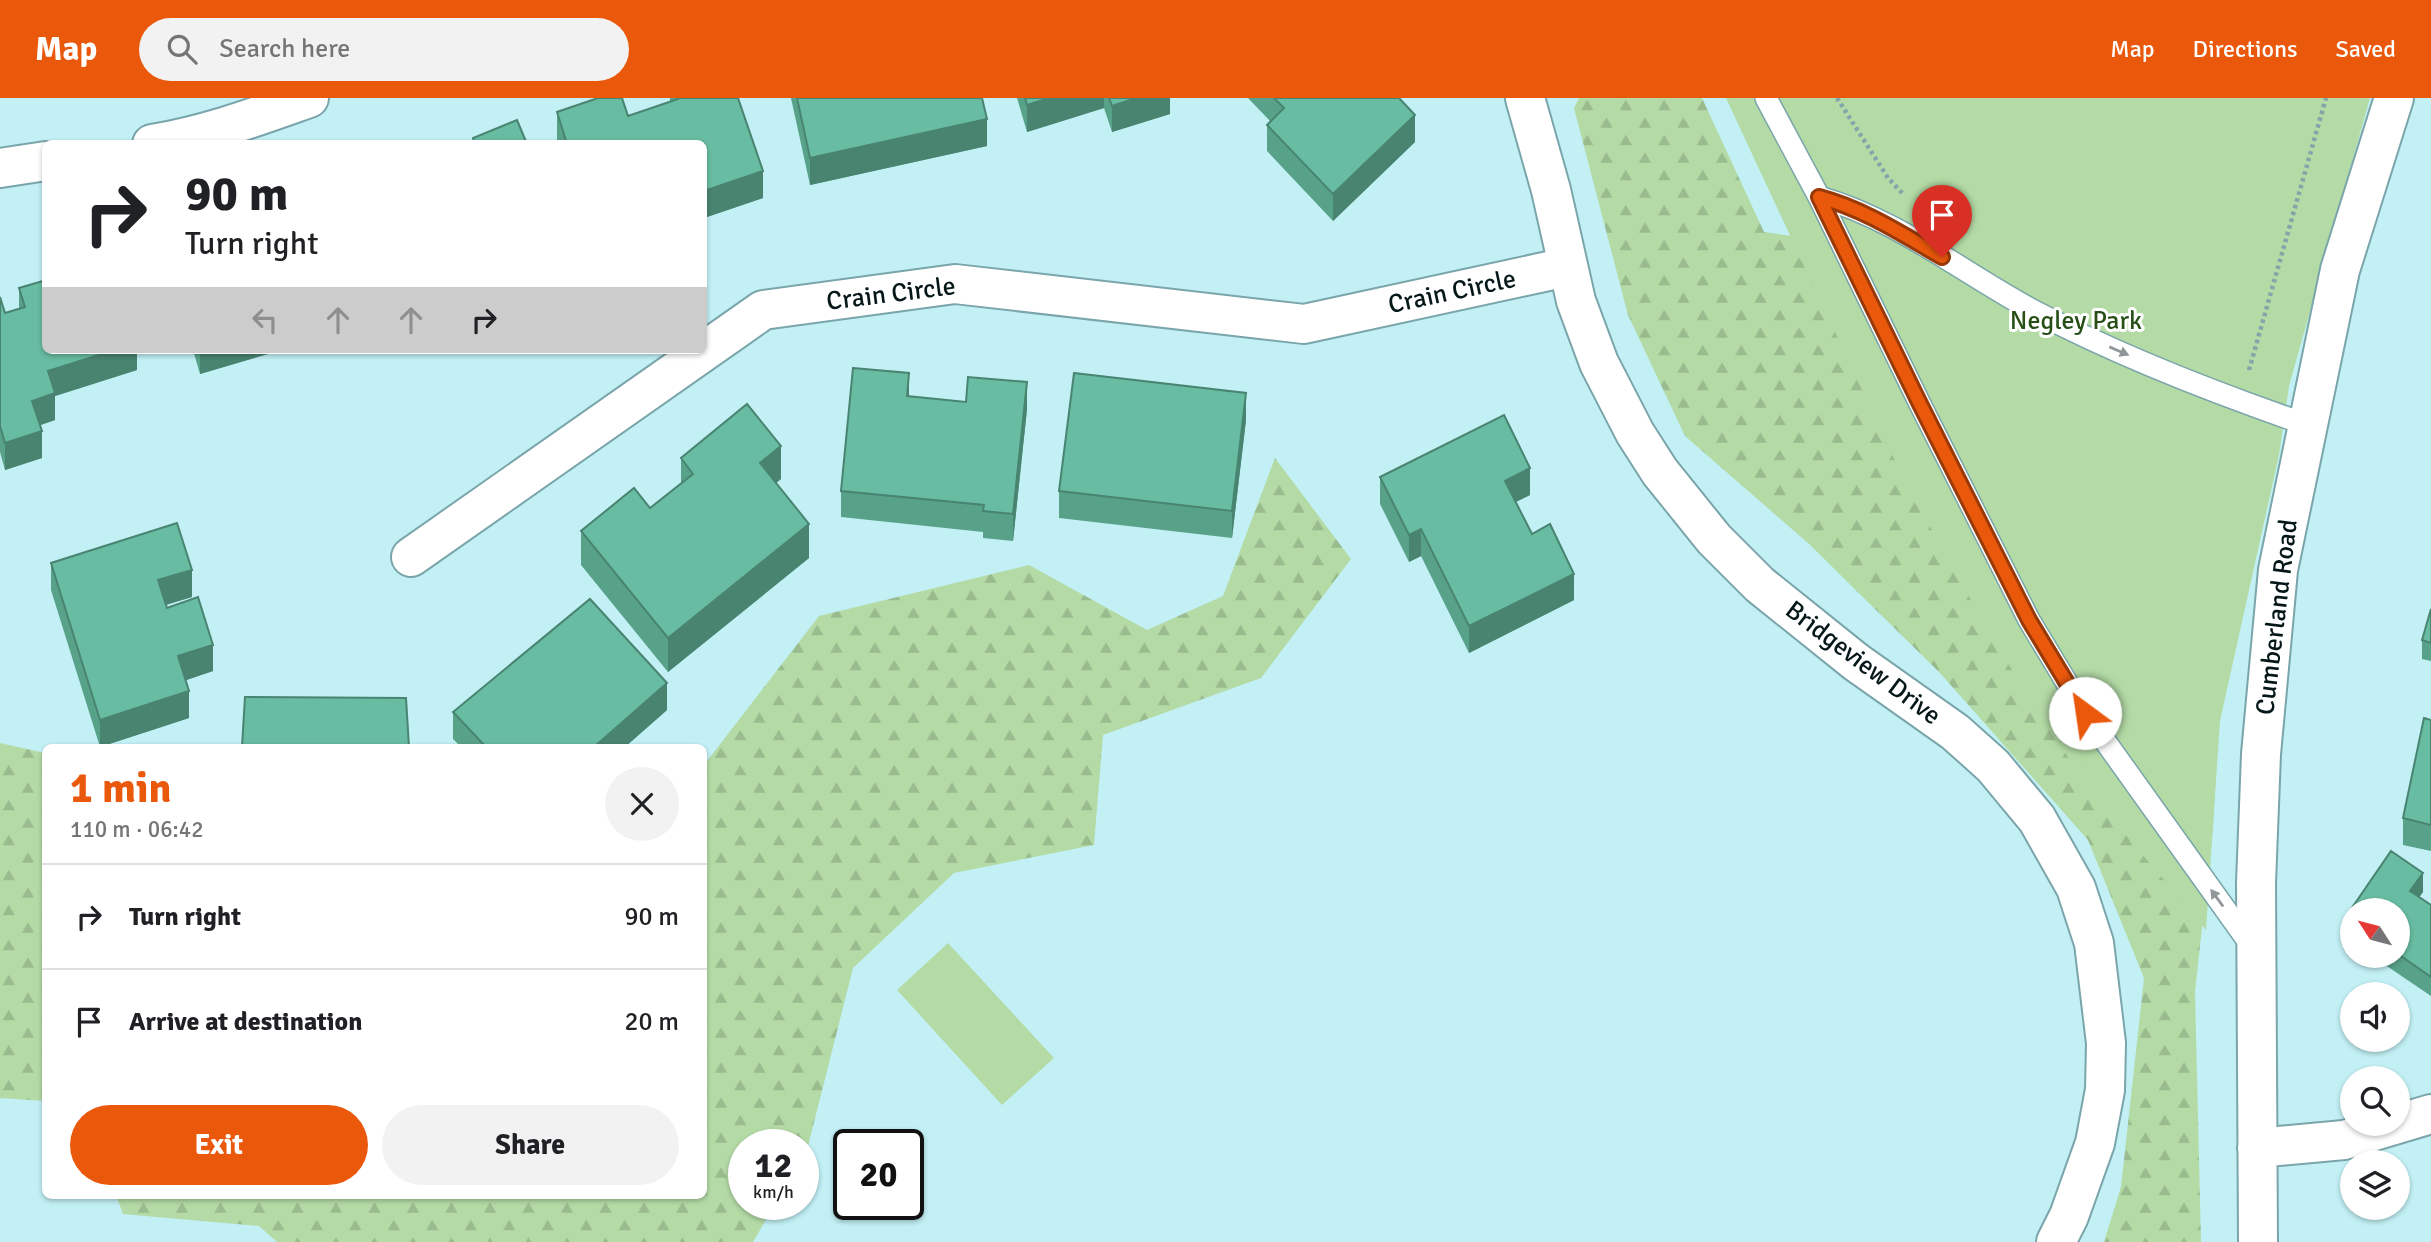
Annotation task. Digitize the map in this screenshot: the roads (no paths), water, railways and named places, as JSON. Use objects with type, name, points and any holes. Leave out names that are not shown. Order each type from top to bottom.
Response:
[{"type":"street","points":[[176,140],[228,126],[309,98]]},
{"type":"street","name":"Bridgeview Drive","points":[[1525,98],[1551,190],[1576,301],[1599,363],[1635,433],[1660,472],[1714,539],[1760,585],[1856,662],[1955,732],[1993,766],[2037,819],[2076,888],[2094,943],[2106,1043],[2105,1090],[2095,1143],[2069,1216],[2056,1242]]},
{"type":"street","name":"Cumberland Road","points":[[2258,1242],[2256,883],[2261,754],[2278,570],[2340,270],[2394,98]]},
{"type":"street","points":[[0,168],[42,161]]},
{"type":"street","name":"Crain Circle","points":[[707,349],[763,310],[955,284],[1304,324],[1567,267]]},
{"type":"street","name":"Crain Circle","points":[[411,557],[700,354]]},
{"type":"street","points":[[2257,1148],[2344,1140],[2431,1114]]},
{"type":"lane","points":[[1766,98],[1819,197],[2029,620],[2085,713],[2257,953]]},
{"type":"lane","points":[[1819,197],[1874,217],[2034,310],[2090,339],[2241,402],[2308,425]]},
{"type":"park label","name":"Negley Park","points":[[2076,321]]}]
